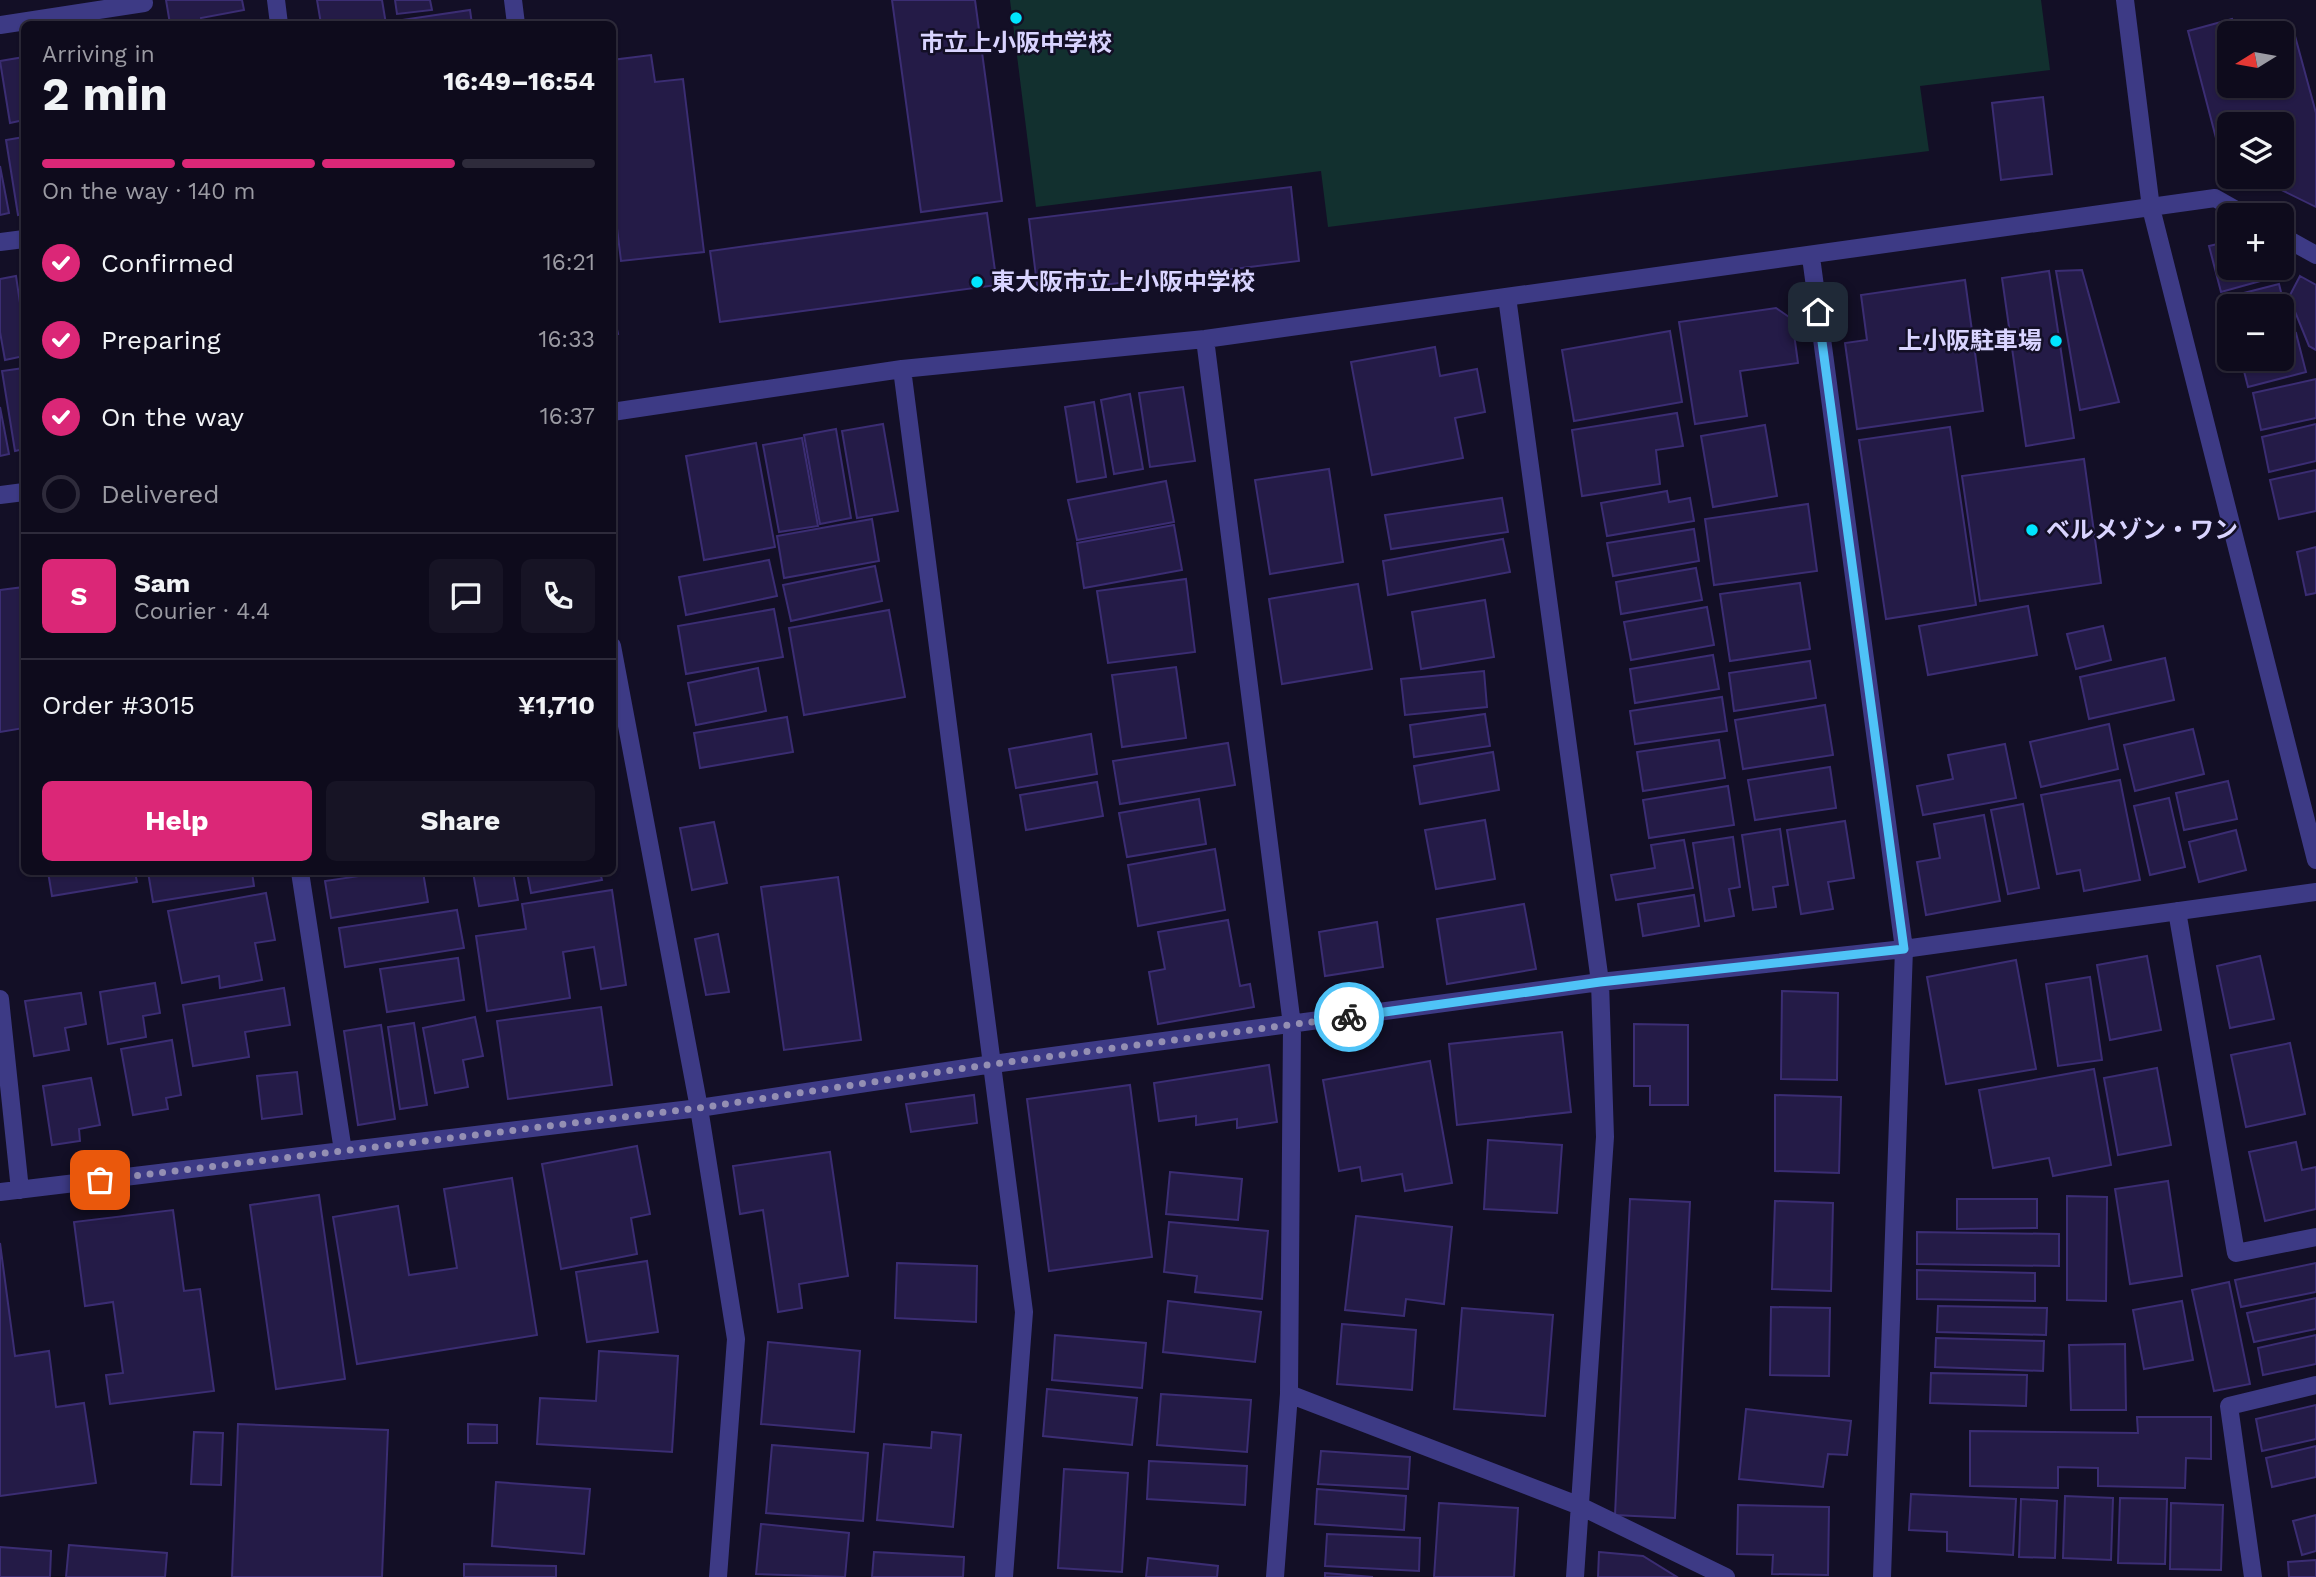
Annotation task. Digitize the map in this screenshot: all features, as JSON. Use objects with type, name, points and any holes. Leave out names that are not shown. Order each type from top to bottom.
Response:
[{"type":"street","points":[[276,0],[279,21]]},
{"type":"street","points":[[513,0],[516,21]]},
{"type":"street","points":[[2125,0],[2151,208],[2316,860]]},
{"type":"street","points":[[26,21],[144,3]]},
{"type":"street","points":[[0,25],[21,22]]},
{"type":"street","points":[[616,411],[902,369],[1205,339],[1811,257],[2215,198],[2224,203]]},
{"type":"street","points":[[0,242],[21,239]]},
{"type":"street","points":[[2294,243],[2316,255]]},
{"type":"street","points":[[1811,257],[1904,949],[1882,1577]]},
{"type":"street","points":[[1507,297],[1600,982],[1605,1137],[1575,1577]]},
{"type":"street","points":[[1205,339],[1292,1025],[1289,1394],[1275,1577]]},
{"type":"street","points":[[902,369],[1024,1312],[1004,1577]]},
{"type":"street","points":[[0,495],[21,492]]},
{"type":"street","points":[[616,667],[699,1108],[736,1339],[718,1577]]},
{"type":"street","points":[[300,875],[342,1151]]},
{"type":"street","points":[[0,1192],[699,1108],[993,1064],[1600,982],[1904,949],[2316,892]]},
{"type":"street","points":[[2177,911],[2236,1252],[2316,1237]]},
{"type":"street","points":[[0,999],[20,1190]]},
{"type":"street","points":[[2253,1577],[2229,1406],[2316,1385]]},
{"type":"street","points":[[1289,1394],[1580,1506],[1726,1577]]},
{"type":"green space","points":[[1010,0],[2041,0],[2050,70],[1920,86],[1929,151],[1328,227],[1321,171],[1036,207]]},
{"type":"building","points":[[166,0],[242,0],[244,10],[201,18],[202,21],[170,21]]},
{"type":"building","points":[[317,0],[382,0],[386,21],[320,21]]},
{"type":"building","points":[[395,0],[430,0],[432,10],[397,14]]},
{"type":"building","points":[[892,0],[975,0],[1002,201],[921,212]]},
{"type":"building","points":[[470,10],[472,21],[395,21]]},
{"type":"building","points":[[2217,23],[2217,98],[2294,98],[2294,32],[2316,113],[2316,207],[2279,189],[2294,189],[2294,112],[2217,112],[2217,142],[2188,31]]},
{"type":"building","points":[[651,55],[655,82],[683,79],[704,252],[621,261],[616,220],[616,59]]},
{"type":"building","points":[[21,58],[21,121],[10,123],[0,61]]},
{"type":"building","points":[[2043,97],[2052,174],[2001,180],[1992,103]]},
{"type":"building","points":[[21,138],[21,214],[18,215],[6,140]]},
{"type":"building","points":[[0,166],[9,213],[0,215]]},
{"type":"building","points":[[1291,187],[1299,261],[1038,293],[1029,219]]},
{"type":"building","points":[[987,213],[997,285],[720,322],[710,251]]},
{"type":"building","points":[[2217,244],[2217,277],[2209,246]]},
{"type":"building","points":[[2082,270],[2119,402],[2080,410],[2056,271]]},
{"type":"building","points":[[2049,271],[2074,438],[2026,446],[2002,278]]},
{"type":"building","points":[[16,276],[21,303],[21,357],[5,360],[0,332],[0,279]]},
{"type":"building","points":[[2300,276],[2316,285],[2316,350],[2309,346],[2294,309],[2294,294],[2291,294]]},
{"type":"building","points":[[1965,280],[1983,411],[1857,429],[1845,343],[1867,340],[1861,295]]},
{"type":"building","points":[[2218,280],[2264,280],[2221,292]]},
{"type":"building","points":[[2279,284],[2282,294],[2240,294]]},
{"type":"building","points":[[1776,308],[1792,319],[1798,363],[1740,371],[1747,416],[1695,424],[1679,322]]},
{"type":"building","points":[[1670,331],[1682,402],[1574,421],[1562,350]]},
{"type":"building","points":[[2294,333],[2306,372],[2248,387],[2244,371],[2294,371]]},
{"type":"building","points":[[1435,347],[1440,376],[1477,369],[1485,412],[1455,418],[1463,458],[1372,475],[1351,362]]},
{"type":"building","points":[[21,368],[21,450],[15,451],[2,371]]},
{"type":"building","points":[[2316,379],[2316,418],[2261,430],[2253,393]]},
{"type":"building","points":[[1183,387],[1195,461],[1150,467],[1139,393]]},
{"type":"building","points":[[1130,394],[1143,469],[1114,474],[1101,400]]},
{"type":"building","points":[[1094,402],[1106,477],[1077,482],[1065,407]]},
{"type":"building","points":[[0,407],[9,454],[0,456]]},
{"type":"building","points":[[1677,413],[1683,446],[1656,450],[1660,484],[1582,496],[1572,430]]},
{"type":"building","points":[[883,424],[898,511],[857,518],[842,431]]},
{"type":"building","points":[[2316,424],[2316,461],[2269,472],[2262,437]]},
{"type":"building","points":[[1765,425],[1777,496],[1713,507],[1701,436]]},
{"type":"building","points":[[1950,427],[1976,605],[1886,619],[1859,440]]},
{"type":"building","points":[[836,429],[851,518],[820,524],[804,435]]},
{"type":"building","points":[[802,438],[818,526],[779,532],[763,445]]},
{"type":"building","points":[[756,443],[775,547],[704,560],[686,456]]},
{"type":"building","name":"ベルメゾン・ワン","points":[[2084,459],[2101,583],[1980,601],[1962,476]]},
{"type":"building","points":[[1329,469],[1343,562],[1270,574],[1255,480]]},
{"type":"building","points":[[2316,470],[2316,511],[2279,519],[2270,480]]},
{"type":"building","points":[[1166,481],[1174,522],[1077,540],[1068,500]]},
{"type":"building","points":[[1667,491],[1669,502],[1690,498],[1694,521],[1607,536],[1601,503]]},
{"type":"building","points":[[1502,498],[1508,532],[1391,549],[1385,515]]},
{"type":"building","points":[[1808,504],[1817,571],[1714,585],[1705,519]]},
{"type":"building","points":[[872,519],[879,561],[784,578],[777,536]]},
{"type":"building","points":[[1174,525],[1182,570],[1084,588],[1077,543]]},
{"type":"building","points":[[1694,529],[1699,561],[1613,576],[1607,543]]},
{"type":"building","points":[[1503,539],[1510,572],[1388,595],[1383,561]]},
{"type":"building","points":[[2316,547],[2316,593],[2306,595],[2297,552]]},
{"type":"building","points":[[769,560],[777,596],[686,615],[679,577]]},
{"type":"building","points":[[875,566],[882,601],[791,621],[783,585]]},
{"type":"building","points":[[1696,568],[1702,600],[1621,614],[1616,582]]},
{"type":"building","points":[[1186,579],[1195,652],[1108,663],[1097,591]]},
{"type":"building","points":[[1800,583],[1810,649],[1730,661],[1720,594]]},
{"type":"building","points":[[1358,584],[1372,669],[1282,684],[1269,599]]},
{"type":"building","points":[[21,587],[21,728],[0,732],[0,590]]},
{"type":"building","points":[[1485,600],[1494,657],[1421,669],[1412,612]]},
{"type":"building","points":[[2028,606],[2037,655],[1928,675],[1919,626]]},
{"type":"building","points":[[1707,607],[1714,645],[1631,660],[1624,622]]},
{"type":"building","points":[[774,609],[783,657],[686,674],[678,626]]},
{"type":"building","points":[[889,610],[905,697],[804,715],[789,628]]},
{"type":"building","points":[[2103,626],[2111,660],[2076,669],[2067,634]]},
{"type":"building","points":[[1713,655],[1719,689],[1635,703],[1630,669]]},
{"type":"building","points":[[2165,658],[2174,700],[2089,719],[2080,677]]},
{"type":"building","points":[[1810,661],[1816,698],[1734,711],[1729,673]]},
{"type":"building","points":[[1176,667],[1186,738],[1122,747],[1112,675]]},
{"type":"building","points":[[758,668],[766,711],[696,725],[688,683]]},
{"type":"building","points":[[1484,671],[1487,707],[1405,715],[1401,679]]},
{"type":"building","points":[[1722,697],[1727,731],[1635,744],[1630,711]]},
{"type":"building","points":[[1825,705],[1833,755],[1743,769],[1735,720]]},
{"type":"building","points":[[1485,714],[1490,746],[1414,757],[1410,725]]},
{"type":"building","points":[[787,717],[793,752],[700,768],[694,733]]},
{"type":"building","points":[[2109,724],[2118,769],[2041,787],[2030,742]]},
{"type":"building","points":[[2193,729],[2204,774],[2135,791],[2124,745]]},
{"type":"building","points":[[1091,734],[1097,774],[1016,788],[1009,749]]},
{"type":"building","points":[[1719,740],[1725,778],[1643,791],[1637,752]]},
{"type":"building","points":[[1228,743],[1235,785],[1120,804],[1113,761]]},
{"type":"building","points":[[2005,744],[2016,798],[1923,815],[1917,786],[1953,779],[1948,755]]},
{"type":"building","points":[[1493,752],[1499,790],[1420,804],[1414,766]]},
{"type":"building","points":[[1830,767],[1836,808],[1755,820],[1748,780]]},
{"type":"building","points":[[2120,780],[2140,880],[2084,891],[2080,870],[2057,874],[2041,795]]},
{"type":"building","points":[[2228,781],[2237,819],[2184,830],[2176,793]]},
{"type":"building","points":[[1097,782],[1103,816],[1026,830],[1020,795]]},
{"type":"building","points":[[1728,786],[1734,825],[1649,838],[1643,800]]},
{"type":"building","points":[[2169,798],[2185,867],[2150,875],[2134,806]]},
{"type":"building","points":[[1199,799],[1206,844],[1127,857],[1119,813]]},
{"type":"building","points":[[2023,804],[2039,888],[2008,894],[1991,810]]},
{"type":"building","points":[[1984,815],[2000,901],[1926,915],[1917,862],[1940,858],[1934,824]]},
{"type":"building","points":[[1485,820],[1495,879],[1436,889],[1425,830]]},
{"type":"building","points":[[1845,821],[1854,878],[1828,882],[1833,909],[1801,914],[1787,830]]},
{"type":"building","points":[[714,822],[727,883],[692,890],[680,828]]},
{"type":"building","points":[[1780,829],[1788,885],[1773,887],[1776,907],[1753,910],[1742,835]]},
{"type":"building","points":[[2236,830],[2246,870],[2199,882],[2189,842]]},
{"type":"building","points":[[1733,837],[1740,887],[1729,889],[1734,916],[1705,921],[1693,843]]},
{"type":"building","points":[[1684,840],[1693,888],[1616,900],[1611,875],[1655,868],[1651,845]]},
{"type":"building","points":[[1215,849],[1225,910],[1138,926],[1128,865]]},
{"type":"building","points":[[48,875],[136,875],[137,882],[52,896]]},
{"type":"building","points":[[148,875],[252,875],[254,886],[153,902]]},
{"type":"building","points":[[366,875],[424,875],[428,902],[331,918],[325,881]]},
{"type":"building","points":[[474,875],[514,875],[518,900],[479,906]]},
{"type":"building","points":[[528,875],[601,875],[602,880],[531,893]]},
{"type":"building","points":[[838,877],[861,1040],[784,1050],[761,887]]},
{"type":"building","points":[[612,890],[626,985],[601,989],[594,947],[563,952],[570,998],[487,1011],[476,936],[526,929],[522,904]]},
{"type":"building","points":[[266,893],[275,940],[255,943],[262,980],[220,988],[219,976],[182,983],[168,911]]},
{"type":"building","points":[[1694,895],[1699,926],[1643,936],[1638,904]]},
{"type":"building","points":[[1524,904],[1536,969],[1447,984],[1437,919]]},
{"type":"building","points":[[457,910],[464,948],[345,967],[339,928]]},
{"type":"building","points":[[1228,920],[1240,986],[1250,984],[1254,1007],[1158,1024],[1149,972],[1165,969],[1158,932]]},
{"type":"building","points":[[1377,922],[1383,967],[1325,976],[1319,932]]},
{"type":"building","points":[[718,934],[729,992],[706,995],[695,939]]},
{"type":"building","points":[[2147,956],[2161,1030],[2110,1040],[2097,965]]},
{"type":"building","points":[[2260,956],[2274,1019],[2230,1028],[2217,966]]},
{"type":"building","points":[[458,958],[464,1000],[387,1012],[380,969]]},
{"type":"building","points":[[2016,960],[2036,1069],[1946,1084],[1927,977]]},
{"type":"building","points":[[2090,977],[2102,1060],[2058,1066],[2046,984]]},
{"type":"building","points":[[155,983],[160,1013],[143,1016],[146,1037],[108,1044],[100,992]]},
{"type":"building","points":[[284,988],[290,1025],[245,1032],[249,1057],[193,1066],[183,1005]]},
{"type":"building","points":[[1782,991],[1838,993],[1837,1080],[1781,1079]]},
{"type":"building","points":[[81,993],[86,1024],[65,1028],[69,1050],[34,1056],[25,1001]]},
{"type":"building","points":[[601,1007],[612,1085],[508,1099],[497,1021]]},
{"type":"building","points":[[475,1017],[483,1056],[463,1060],[468,1087],[435,1093],[423,1028]]},
{"type":"building","points":[[414,1023],[427,1105],[400,1109],[388,1027]]},
{"type":"building","points":[[1634,1024],[1688,1025],[1688,1105],[1650,1105],[1650,1086],[1634,1086]]},
{"type":"building","points":[[381,1025],[395,1119],[358,1125],[344,1031]]},
{"type":"building","points":[[1562,1032],[1571,1112],[1457,1125],[1449,1044]]},
{"type":"building","points":[[172,1040],[181,1095],[166,1098],[168,1109],[133,1115],[121,1049]]},
{"type":"building","points":[[2290,1043],[2305,1114],[2246,1127],[2231,1055]]},
{"type":"building","points":[[1430,1061],[1452,1183],[1405,1191],[1402,1174],[1362,1181],[1360,1167],[1339,1171],[1323,1080]]},
{"type":"building","points":[[1269,1065],[1277,1122],[1237,1128],[1237,1119],[1196,1125],[1196,1116],[1159,1121],[1154,1083]]},
{"type":"building","points":[[2157,1068],[2171,1145],[2118,1155],[2104,1078]]},
{"type":"building","points":[[2094,1069],[2111,1165],[2053,1176],[2049,1158],[1993,1168],[1979,1090]]},
{"type":"building","points":[[297,1072],[302,1114],[262,1119],[257,1076]]},
{"type":"building","points":[[91,1078],[100,1125],[79,1129],[80,1141],[52,1145],[43,1086]]},
{"type":"building","points":[[1130,1085],[1152,1257],[1049,1271],[1027,1099]]},
{"type":"building","points":[[974,1095],[977,1123],[911,1132],[906,1104]]},
{"type":"building","points":[[1775,1095],[1841,1097],[1839,1173],[1775,1171]]},
{"type":"building","points":[[1488,1140],[1562,1145],[1557,1213],[1484,1209]]},
{"type":"building","points":[[2296,1142],[2302,1170],[2316,1167],[2316,1209],[2265,1221],[2249,1152]]},
{"type":"building","points":[[637,1146],[650,1214],[631,1218],[637,1254],[561,1269],[542,1164]]},
{"type":"building","points":[[830,1152],[848,1276],[799,1284],[802,1308],[778,1312],[763,1210],[740,1214],[733,1166]]},
{"type":"building","points":[[1170,1172],[1242,1179],[1238,1220],[1166,1214]]},
{"type":"building","points":[[512,1178],[537,1335],[357,1364],[333,1217],[398,1206],[409,1275],[457,1268],[444,1189]]},
{"type":"building","points":[[2168,1181],[2182,1276],[2130,1284],[2115,1189]]},
{"type":"building","points":[[319,1195],[345,1379],[276,1389],[250,1205]]},
{"type":"building","points":[[2067,1196],[2107,1197],[2106,1301],[2067,1300]]},
{"type":"building","points":[[1630,1199],[1690,1202],[1675,1518],[1615,1515]]},
{"type":"building","points":[[1957,1199],[2037,1199],[2037,1228],[1957,1229]]},
{"type":"building","points":[[1775,1201],[1833,1203],[1831,1291],[1772,1289]]},
{"type":"building","points":[[173,1210],[184,1291],[200,1289],[214,1391],[110,1404],[106,1375],[123,1373],[113,1302],[85,1306],[74,1222]]},
{"type":"building","points":[[1356,1216],[1452,1227],[1444,1304],[1406,1299],[1404,1316],[1345,1310]]},
{"type":"building","points":[[1169,1222],[1268,1231],[1262,1299],[1195,1292],[1197,1276],[1164,1272]]},
{"type":"building","points":[[1917,1232],[2059,1234],[2059,1266],[1917,1264]]},
{"type":"building","points":[[0,1243],[15,1356],[49,1351],[56,1407],[84,1403],[96,1483],[0,1496]]},
{"type":"building","points":[[647,1261],[658,1332],[587,1342],[576,1272]]},
{"type":"building","points":[[897,1263],[977,1266],[976,1322],[895,1318]]},
{"type":"building","points":[[2316,1263],[2316,1292],[2241,1307],[2235,1280]]},
{"type":"building","points":[[1917,1270],[2035,1273],[2035,1301],[1917,1299]]},
{"type":"building","points":[[2229,1282],[2250,1384],[2214,1391],[2192,1290]]},
{"type":"building","points":[[2316,1298],[2316,1329],[2254,1342],[2247,1313]]},
{"type":"building","points":[[1168,1301],[1261,1312],[1255,1362],[1163,1352]]},
{"type":"building","points":[[2182,1301],[2193,1360],[2144,1369],[2133,1310]]},
{"type":"building","points":[[1938,1306],[2047,1308],[2046,1335],[1937,1332]]},
{"type":"building","points":[[1771,1307],[1830,1308],[1829,1376],[1770,1375]]},
{"type":"building","points":[[1462,1308],[1553,1315],[1545,1416],[1454,1409]]},
{"type":"building","points":[[1342,1324],[1416,1330],[1412,1390],[1337,1384]]},
{"type":"building","points":[[1055,1335],[1146,1343],[1142,1388],[1052,1380]]},
{"type":"building","points":[[2316,1335],[2316,1364],[2263,1375],[2258,1348]]},
{"type":"building","points":[[1936,1338],[2044,1341],[2043,1371],[1935,1367]]},
{"type":"building","points":[[768,1342],[860,1351],[854,1432],[761,1424]]},
{"type":"building","points":[[2125,1344],[2126,1410],[2071,1410],[2069,1345]]},
{"type":"building","points":[[599,1351],[678,1356],[672,1452],[537,1444],[540,1398],[596,1401]]},
{"type":"building","points":[[1931,1373],[2027,1375],[2026,1406],[1930,1403]]},
{"type":"building","points":[[1047,1389],[1137,1398],[1132,1445],[1043,1436]]},
{"type":"building","points":[[1161,1394],[1251,1400],[1247,1452],[1157,1445]]},
{"type":"building","points":[[2316,1405],[2316,1439],[2262,1451],[2256,1419]]},
{"type":"building","points":[[1746,1409],[1851,1421],[1847,1455],[1828,1454],[1823,1487],[1739,1479]]},
{"type":"building","points":[[2137,1417],[2211,1417],[2211,1459],[2186,1458],[2185,1488],[2098,1486],[2098,1468],[2058,1467],[2058,1488],[1970,1486],[1970,1431],[2138,1433]]},
{"type":"building","points":[[238,1424],[388,1430],[382,1577],[232,1577]]},
{"type":"building","points":[[468,1424],[497,1425],[497,1443],[468,1443]]},
{"type":"building","points":[[194,1432],[223,1433],[221,1485],[191,1484]]},
{"type":"building","points":[[932,1432],[961,1435],[953,1527],[877,1520],[884,1444],[931,1448]]},
{"type":"building","points":[[772,1445],[868,1453],[863,1521],[766,1513]]},
{"type":"building","points":[[2316,1446],[2316,1477],[2272,1487],[2266,1458]]},
{"type":"building","points":[[1321,1451],[1410,1457],[1408,1489],[1318,1484]]},
{"type":"building","points":[[1149,1461],[1247,1466],[1245,1505],[1147,1499]]},
{"type":"building","points":[[1064,1469],[1128,1473],[1122,1572],[1058,1568]]},
{"type":"building","points":[[496,1482],[590,1489],[584,1554],[492,1546]]},
{"type":"building","points":[[1317,1489],[1406,1496],[1404,1530],[1315,1524]]},
{"type":"building","points":[[1911,1494],[2016,1499],[2013,1555],[1947,1551],[1947,1532],[1909,1530]]},
{"type":"building","points":[[2065,1496],[2113,1498],[2111,1560],[2063,1558]]},
{"type":"building","points":[[2120,1498],[2167,1499],[2165,1564],[2118,1563]]},
{"type":"building","points":[[2021,1499],[2057,1501],[2055,1558],[2019,1557]]},
{"type":"building","points":[[1439,1503],[1518,1508],[1514,1577],[1434,1577]]},
{"type":"building","points":[[2171,1503],[2223,1505],[2221,1570],[2170,1569]]},
{"type":"building","points":[[1738,1505],[1829,1507],[1828,1575],[1772,1574],[1773,1555],[1737,1554]]},
{"type":"building","points":[[2316,1515],[2316,1551],[2302,1555],[2293,1521]]},
{"type":"building","points":[[761,1524],[849,1533],[845,1577],[756,1574]]},
{"type":"building","points":[[1327,1534],[1420,1538],[1419,1571],[1325,1566]]},
{"type":"building","points":[[69,1545],[167,1553],[165,1577],[66,1577]]},
{"type":"building","points":[[0,1547],[51,1551],[50,1577],[0,1577]]},
{"type":"building","points":[[874,1552],[964,1557],[963,1577],[872,1577]]},
{"type":"building","points":[[1599,1552],[1643,1556],[1677,1577],[1598,1577]]},
{"type":"building","points":[[1148,1558],[1218,1566],[1217,1577],[1146,1577]]},
{"type":"building","points":[[2316,1560],[2316,1577],[2289,1577],[2288,1562]]},
{"type":"building","points":[[464,1564],[556,1566],[556,1577],[464,1577]]},
{"type":"building","points":[[1325,1573],[1373,1577],[1325,1577]]},
{"type":"way so far","points":[[100,1180],[699,1108],[993,1064],[1349,1017]]},
{"type":"place","name":"市立上小阪中学校","points":[[1016,18]]},
{"type":"place","name":"東大阪市立上小阪中学校","points":[[977,282]]},
{"type":"place","name":"上小阪駐車場","points":[[2056,341]]},
{"type":"place","name":"ベルメゾン・ワン","points":[[2032,530]]},
{"type":"route","points":[[1349,1017],[1600,982],[1904,949],[1818,312]]}]
